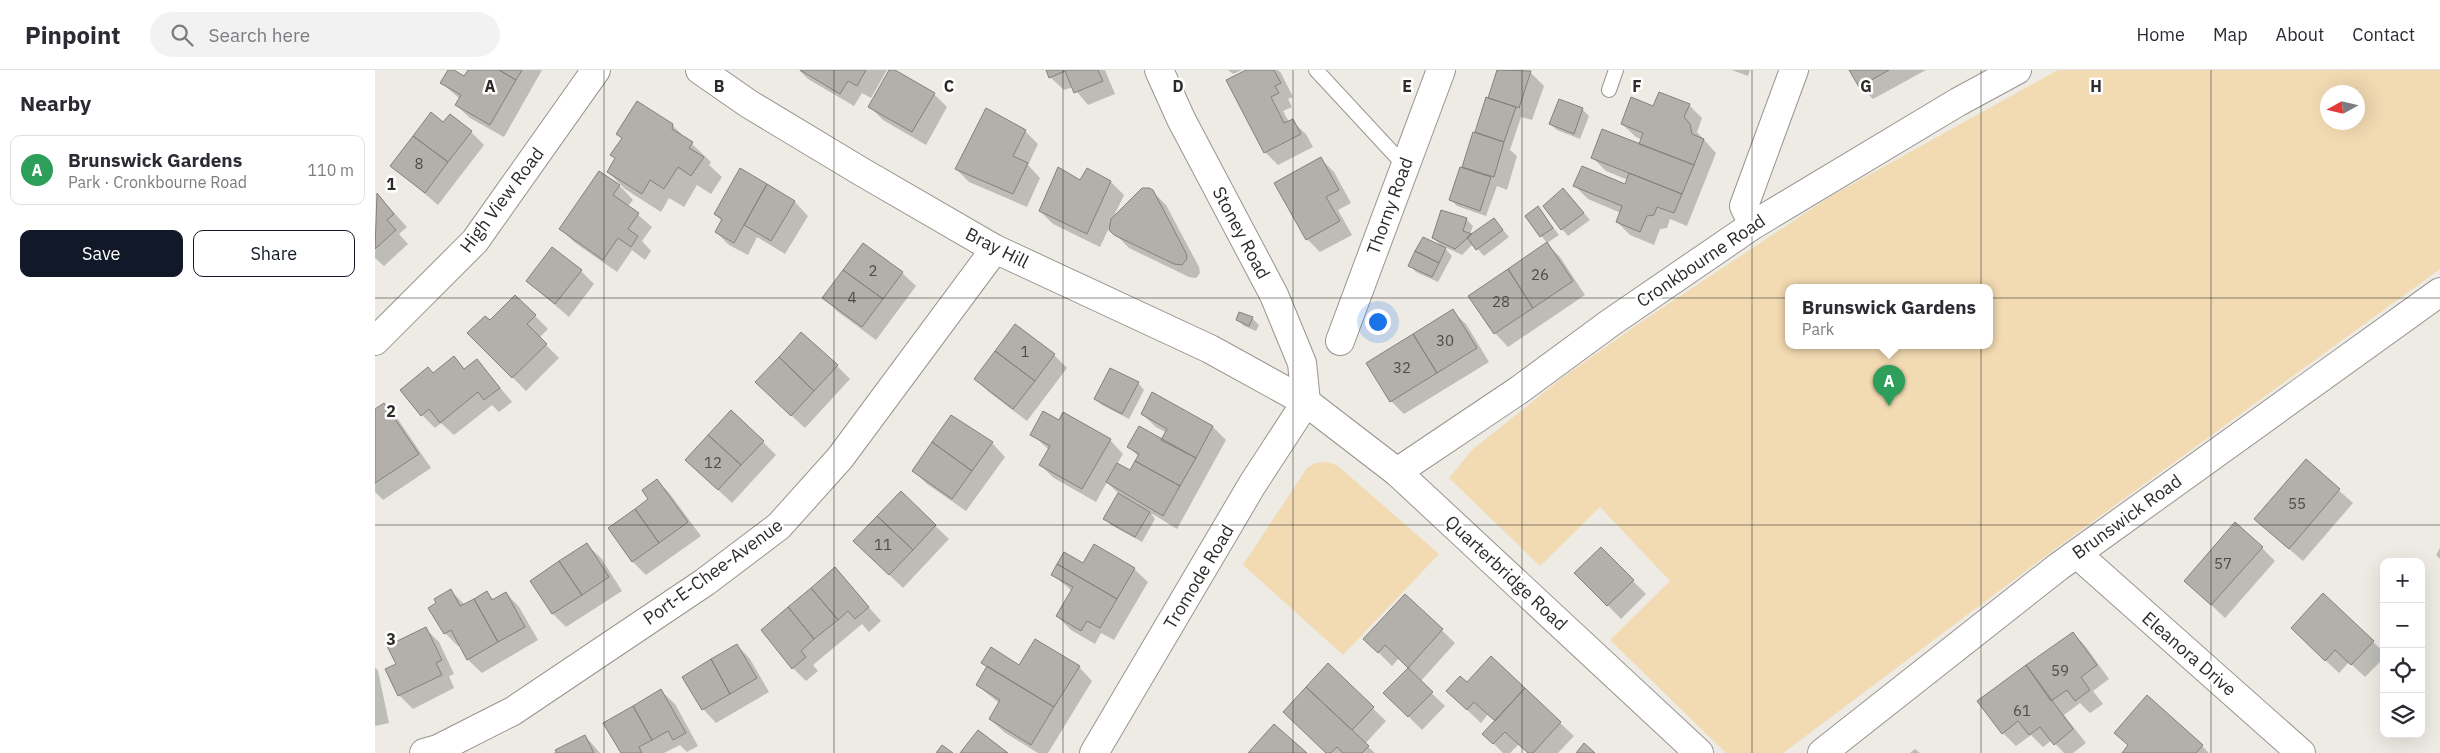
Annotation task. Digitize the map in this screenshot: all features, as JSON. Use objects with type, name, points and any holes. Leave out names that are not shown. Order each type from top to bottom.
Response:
[{"type":"main road","name":"High View Road","points":[[375,341],[475,241],[596,70]]},
{"type":"main road","name":"Bray Hill","points":[[700,70],[749,104],[995,249],[1210,349],[1306,402]]},
{"type":"main road","name":"Stoney Road","points":[[1159,70],[1181,119],[1274,295],[1302,363],[1306,402]]},
{"type":"main road","name":"Thorny Road","points":[[1340,341],[1441,70]]},
{"type":"main road","points":[[1753,225],[1744,206],[1794,70]]},
{"type":"main road","name":"Cronkbourne Road","points":[[1397,472],[1519,390],[1610,323],[1753,225],[1958,102],[2017,70]]},
{"type":"main road","name":"Port-E-Chee-Avenue","points":[[424,753],[438,749],[513,711],[705,582],[779,526],[840,458],[995,249]]},
{"type":"main road","name":"Brunswick Road","points":[[1822,753],[2077,554],[2440,292]]},
{"type":"main road","name":"Quarterbridge Road","points":[[1306,402],[1397,472],[1699,753]]},
{"type":"main road","name":"Tromode Road","points":[[1095,753],[1252,485],[1306,402]]},
{"type":"main road","name":"Eleanora Drive","points":[[2077,554],[2301,753]]},
{"type":"lane","points":[[1316,70],[1405,166]]},
{"type":"lane","points":[[1609,90],[1616,70]]},
{"type":"shaded area","points":[[2058,70],[2440,70],[2440,269],[2059,546],[1783,753],[1726,753],[1610,640],[1670,581],[1600,507],[1540,566],[1449,478],[1472,450],[1562,378],[1644,320],[1831,196]]},
{"type":"shaded area","points":[[1328,462],[1338,466],[1439,554],[1343,655],[1243,565],[1307,468],[1315,463]]},
{"type":"building","points":[[448,70],[454,70],[464,76],[468,70],[499,70],[516,80],[490,125],[455,105],[461,95],[440,83]]},
{"type":"building","points":[[499,70],[522,70],[516,80]]},
{"type":"building","points":[[800,70],[866,70],[857,86],[848,81],[840,94]]},
{"type":"building","points":[[889,70],[895,70],[935,93],[912,132],[868,107]]},
{"type":"building","points":[[1046,70],[1098,70],[1103,81],[1074,93],[1065,71],[1049,78]]},
{"type":"building","points":[[1246,70],[1274,70],[1281,83],[1275,86],[1279,93],[1271,97],[1284,123],[1293,119],[1301,134],[1264,153],[1226,80]]},
{"type":"building","points":[[1497,70],[1531,71],[1519,108],[1488,98]]},
{"type":"building","points":[[1849,70],[1889,70],[1859,87]]},
{"type":"building","points":[[1659,92],[1690,104],[1684,117],[1690,124],[1692,134],[1704,139],[1694,165],[1639,144],[1643,133],[1621,124],[1631,97],[1653,106]]},
{"type":"building","points":[[1486,97],[1516,107],[1504,142],[1475,132]]},
{"type":"building","points":[[1559,99],[1583,108],[1574,134],[1549,124]]},
{"type":"building","points":[[637,101],[673,124],[672,129],[693,142],[689,148],[704,157],[691,176],[678,167],[664,189],[650,180],[642,194],[607,172],[615,158],[610,155],[622,138],[616,134]]},
{"type":"building","points":[[986,108],[1026,130],[1013,156],[1028,163],[1013,194],[955,169]]},
{"type":"building","points":[[431,112],[443,122],[450,114],[472,131],[448,162],[413,136]]},
{"type":"building","points":[[1602,129],[1694,165],[1682,194],[1591,158]]},
{"type":"building","points":[[1473,132],[1504,142],[1494,177],[1462,167]]},
{"type":"building","points":[[413,136],[448,162],[425,193],[390,166]]},
{"type":"building","points":[[1321,157],[1339,190],[1326,197],[1340,221],[1306,240],[1274,183]]},
{"type":"building","points":[[1582,166],[1625,184],[1629,173],[1682,194],[1674,213],[1657,207],[1654,215],[1647,216],[1640,232],[1616,222],[1622,206],[1573,186]]},
{"type":"building","points":[[1058,167],[1080,180],[1087,168],[1111,181],[1087,234],[1039,211]]},
{"type":"building","points":[[1460,167],[1491,177],[1480,211],[1449,200]]},
{"type":"building","points":[[740,168],[767,184],[734,243],[715,232],[722,219],[714,214]]},
{"type":"building","points":[[599,171],[620,185],[613,195],[639,213],[628,229],[638,236],[631,247],[618,238],[603,260],[559,229]]},
{"type":"building","points":[[767,184],[795,201],[771,241],[744,225]]},
{"type":"building","points":[[1142,188],[1153,190],[1186,253],[1187,259],[1182,265],[1174,264],[1114,235],[1109,230],[1111,219]]},
{"type":"building","points":[[1563,188],[1584,213],[1561,230],[1543,206]]},
{"type":"building","points":[[377,193],[394,214],[387,220],[396,230],[375,249]]},
{"type":"building","points":[[1538,206],[1553,228],[1540,237],[1525,216]]},
{"type":"building","points":[[1441,210],[1467,218],[1463,231],[1472,234],[1455,249],[1432,238]]},
{"type":"building","points":[[1494,218],[1503,230],[1476,250],[1467,237]]},
{"type":"building","points":[[1423,237],[1446,248],[1439,263],[1415,251]]},
{"type":"building","points":[[1547,242],[1573,281],[1533,308],[1508,269]]},
{"type":"building","points":[[863,243],[903,272],[883,299],[843,270]]},
{"type":"building","points":[[552,247],[582,270],[555,304],[526,281]]},
{"type":"building","points":[[1415,251],[1439,263],[1432,277],[1408,266]]},
{"type":"building","points":[[1508,269],[1533,308],[1494,334],[1468,296]]},
{"type":"building","points":[[843,270],[883,299],[862,327],[822,298]]},
{"type":"building","points":[[515,295],[536,315],[527,324],[547,344],[512,378],[467,333],[485,316],[490,320]]},
{"type":"building","points":[[1453,309],[1477,348],[1437,373],[1413,334]]},
{"type":"building","points":[[1239,312],[1253,317],[1249,326],[1236,320]]},
{"type":"building","points":[[1015,324],[1055,354],[1035,381],[995,351]]},
{"type":"building","points":[[801,332],[838,365],[814,391],[779,357]]},
{"type":"building","points":[[1413,334],[1437,373],[1390,402],[1366,363]]},
{"type":"building","points":[[995,351],[1035,381],[1013,409],[974,379]]},
{"type":"building","points":[[454,356],[464,369],[477,359],[500,388],[484,400],[478,392],[440,423],[429,409],[421,416],[400,390],[428,367],[433,373]]},
{"type":"building","points":[[779,357],[814,391],[791,416],[755,382]]},
{"type":"building","points":[[1110,368],[1139,382],[1122,414],[1094,399]]},
{"type":"building","points":[[1152,392],[1213,426],[1196,458],[1161,440],[1167,429],[1141,414]]},
{"type":"building","points":[[384,403],[419,454],[375,483],[375,409]]},
{"type":"building","points":[[731,410],[764,441],[741,465],[708,435]]},
{"type":"building","points":[[1043,411],[1059,420],[1063,412],[1111,439],[1082,489],[1039,465],[1050,446],[1030,435]]},
{"type":"building","points":[[951,415],[993,442],[972,471],[932,442]]},
{"type":"building","points":[[1139,426],[1196,458],[1180,486],[1135,461],[1139,454],[1127,447]]},
{"type":"building","points":[[708,435],[741,465],[718,490],[685,460]]},
{"type":"building","points":[[932,442],[972,471],[952,499],[912,471]]},
{"type":"building","points":[[2306,459],[2340,489],[2289,549],[2254,519]]},
{"type":"building","points":[[1135,461],[1180,486],[1163,516],[1106,482],[1117,463],[1130,470]]},
{"type":"building","points":[[657,479],[688,522],[659,543],[635,509],[648,499],[642,490]]},
{"type":"building","points":[[901,491],[936,525],[913,550],[877,516]]},
{"type":"building","points":[[1118,493],[1150,512],[1135,537],[1103,519]]},
{"type":"building","points":[[635,509],[659,543],[632,562],[608,528]]},
{"type":"building","points":[[877,516],[913,550],[889,575],[853,541]]},
{"type":"building","points":[[2235,522],[2263,547],[2211,605],[2184,581]]},
{"type":"building","points":[[587,543],[609,577],[582,595],[559,561]]},
{"type":"building","points":[[1094,544],[1135,568],[1117,599],[1057,564],[1064,552],[1083,563]]},
{"type":"building","points":[[1601,547],[1634,580],[1607,606],[1574,573]]},
{"type":"building","points":[[559,561],[582,595],[552,614],[530,581]]},
{"type":"building","points":[[1057,564],[1117,599],[1100,628],[1087,621],[1081,631],[1056,616],[1073,587],[1051,575]]},
{"type":"building","points":[[835,567],[869,607],[855,619],[848,611],[838,620],[811,588]]},
{"type":"building","points":[[811,588],[838,620],[814,639],[788,607]]},
{"type":"building","points":[[451,589],[460,606],[474,599],[498,642],[467,660],[451,630],[444,634],[428,608],[436,603],[434,599]]},
{"type":"building","points":[[487,591],[492,600],[506,592],[525,627],[498,642],[474,599]]},
{"type":"building","points":[[2323,593],[2374,641],[2351,665],[2335,650],[2325,661],[2291,628]]},
{"type":"building","points":[[1405,594],[1443,629],[1408,668],[1385,645],[1378,653],[1363,639]]},
{"type":"building","points":[[788,607],[814,639],[801,651],[806,657],[792,669],[761,630]]},
{"type":"building","points":[[426,627],[442,660],[436,663],[442,675],[398,696],[385,669],[396,664],[387,646]]},
{"type":"building","points":[[2073,632],[2097,665],[2081,677],[2090,690],[2075,701],[2067,690],[2051,701],[2026,665]]},
{"type":"building","points":[[1035,639],[1080,666],[1054,707],[981,663],[991,647],[1019,665]]},
{"type":"building","points":[[737,644],[757,678],[730,694],[711,659]]},
{"type":"building","points":[[1491,656],[1525,688],[1495,721],[1474,702],[1467,710],[1446,691],[1460,676],[1467,682]]},
{"type":"building","points":[[711,659],[730,694],[702,710],[682,677]]},
{"type":"building","points":[[1328,663],[1374,707],[1352,730],[1306,687]]},
{"type":"building","points":[[2026,665],[2073,729],[2054,745],[2040,727],[2029,735],[2018,721],[2002,734],[1977,701]]},
{"type":"building","points":[[987,666],[1054,707],[1031,745],[989,719],[1000,700],[976,685]]},
{"type":"building","points":[[1408,668],[1433,692],[1408,717],[1383,693]]},
{"type":"building","points":[[1306,687],[1369,746],[1362,753],[1343,753],[1337,747],[1331,753],[1326,753],[1283,712]]},
{"type":"building","points":[[1525,688],[1561,722],[1533,753],[1528,753],[1505,732],[1493,744],[1482,734]]},
{"type":"building","points":[[661,689],[686,733],[673,740],[668,731],[652,740],[633,706]]},
{"type":"building","points":[[2147,695],[2203,745],[2196,753],[2122,753],[2128,745],[2114,733]]},
{"type":"building","points":[[633,706],[652,740],[639,747],[642,753],[621,753],[603,723]]},
{"type":"building","points":[[1274,724],[1307,753],[1248,753]]},
{"type":"building","points":[[978,730],[1008,753],[960,753]]},
{"type":"building","points":[[585,735],[594,753],[557,753],[555,750]]},
{"type":"building","points":[[1584,743],[1595,753],[1576,753]]},
{"type":"building","points":[[942,745],[953,753],[936,753]]},
{"type":"place","name":"Brunswick Gardens","points":[[1889,406]]}]
